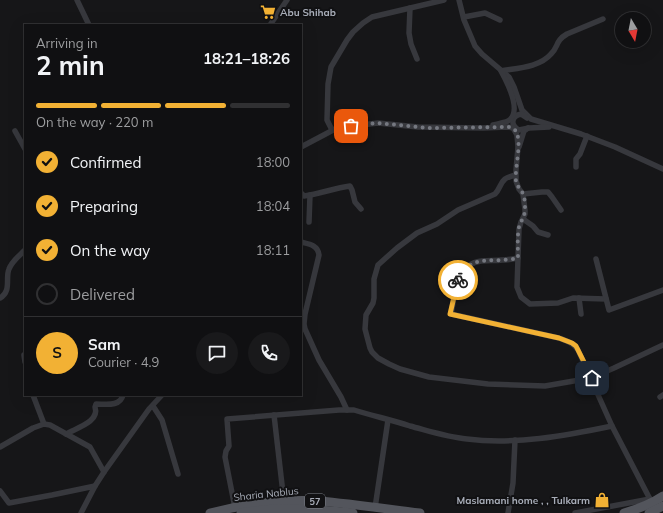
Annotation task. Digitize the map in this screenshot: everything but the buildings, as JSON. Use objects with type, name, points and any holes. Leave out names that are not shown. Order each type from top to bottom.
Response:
[{"type":"main road","points":[[624,513],[642,508],[651,501],[663,496]]},
{"type":"main road","name":"Sharia Nablus","points":[[237,510],[261,504],[319,501],[420,513]]},
{"type":"main road","points":[[649,513],[663,506]]},
{"type":"main road","name":"Sharia Nablus","points":[[210,513],[237,510],[296,508],[353,513]]},
{"type":"street","points":[[77,0],[89,24]]},
{"type":"street","points":[[271,24],[287,0]]},
{"type":"street","points":[[332,130],[327,120],[328,84],[331,67],[349,37],[358,27],[372,17],[444,0]]},
{"type":"street","points":[[459,0],[470,36],[475,46],[509,77],[522,110],[531,119]]},
{"type":"street","points":[[410,8],[409,32],[411,44],[417,59]]},
{"type":"street","points":[[464,16],[485,13],[500,20]]},
{"type":"street","points":[[501,71],[538,63],[551,54],[562,37],[603,19]]},
{"type":"street","points":[[475,128],[508,121],[512,117],[513,99],[501,71]]},
{"type":"street","points":[[555,126],[521,130],[516,129],[513,125],[513,120],[520,114],[531,119],[555,126],[588,136],[663,169]]},
{"type":"street","points":[[302,146],[337,128],[378,123],[418,127],[508,127],[513,128],[517,135],[518,151]]},
{"type":"street","points":[[529,128],[524,131],[518,151],[515,174],[517,185],[523,194],[525,210],[525,214],[519,226],[517,287],[521,297],[527,302],[533,304],[558,303],[573,298],[606,299]]},
{"type":"street","points":[[15,131],[24,147]]},
{"type":"street","points":[[576,167],[576,159],[580,154],[588,136]]},
{"type":"street","points":[[515,174],[503,180],[495,194],[458,210],[437,224],[417,233],[378,265],[374,279],[373,303],[366,315],[365,329],[370,348],[375,355],[382,361],[406,371],[429,377],[488,384],[545,386],[592,378],[663,345]]},
{"type":"street","points":[[302,194],[304,196],[350,186],[355,202],[360,209]]},
{"type":"street","points":[[523,194],[548,192],[560,210]]},
{"type":"street","points":[[309,222],[310,195]]},
{"type":"street","points":[[523,219],[533,226],[538,232],[548,234]]},
{"type":"street","points":[[302,242],[313,246],[317,249],[319,255],[303,324],[319,360],[342,397],[347,410]]},
{"type":"street","points":[[0,298],[3,296],[8,286],[8,271],[15,259],[24,251]]},
{"type":"street","points":[[518,258],[479,261],[471,264],[458,279],[450,314],[559,338],[572,343],[578,350],[592,378],[612,426],[651,501],[575,513]]},
{"type":"street","points":[[596,259],[609,310],[663,290]]},
{"type":"street","points":[[579,298],[582,314]]},
{"type":"street","points":[[33,396],[44,424]]},
{"type":"street","points":[[66,434],[90,422],[96,414],[96,404],[118,403],[123,396]]},
{"type":"street","points":[[81,513],[104,472],[161,396]]},
{"type":"street","points":[[153,406],[162,420],[178,474]]},
{"type":"street","points":[[237,510],[225,457],[226,451],[230,446],[227,419],[354,410],[429,431],[466,439],[488,441],[546,438],[612,426]]},
{"type":"street","points":[[274,415],[284,502]]},
{"type":"street","points":[[375,508],[388,420]]},
{"type":"street","points":[[0,448],[34,428],[44,424],[50,425],[90,447],[104,472]]},
{"type":"street","points":[[508,513],[513,483],[515,440]]},
{"type":"street","points":[[0,491],[9,503],[95,486]]},
{"type":"way so far","points":[[351,126],[378,123],[428,128],[508,127],[513,128],[516,132],[518,147],[515,174],[517,185],[524,197],[525,210],[525,214],[519,226],[518,258],[479,261],[471,264],[458,280]]},
{"type":"place","name":"Abu Shihab","points":[[268,12]]},
{"type":"place","name":"Maslamani home , , Tulkarm","points":[[602,500]]},
{"type":"route","points":[[458,280],[450,314],[559,338],[572,343],[576,346],[592,378]]}]
